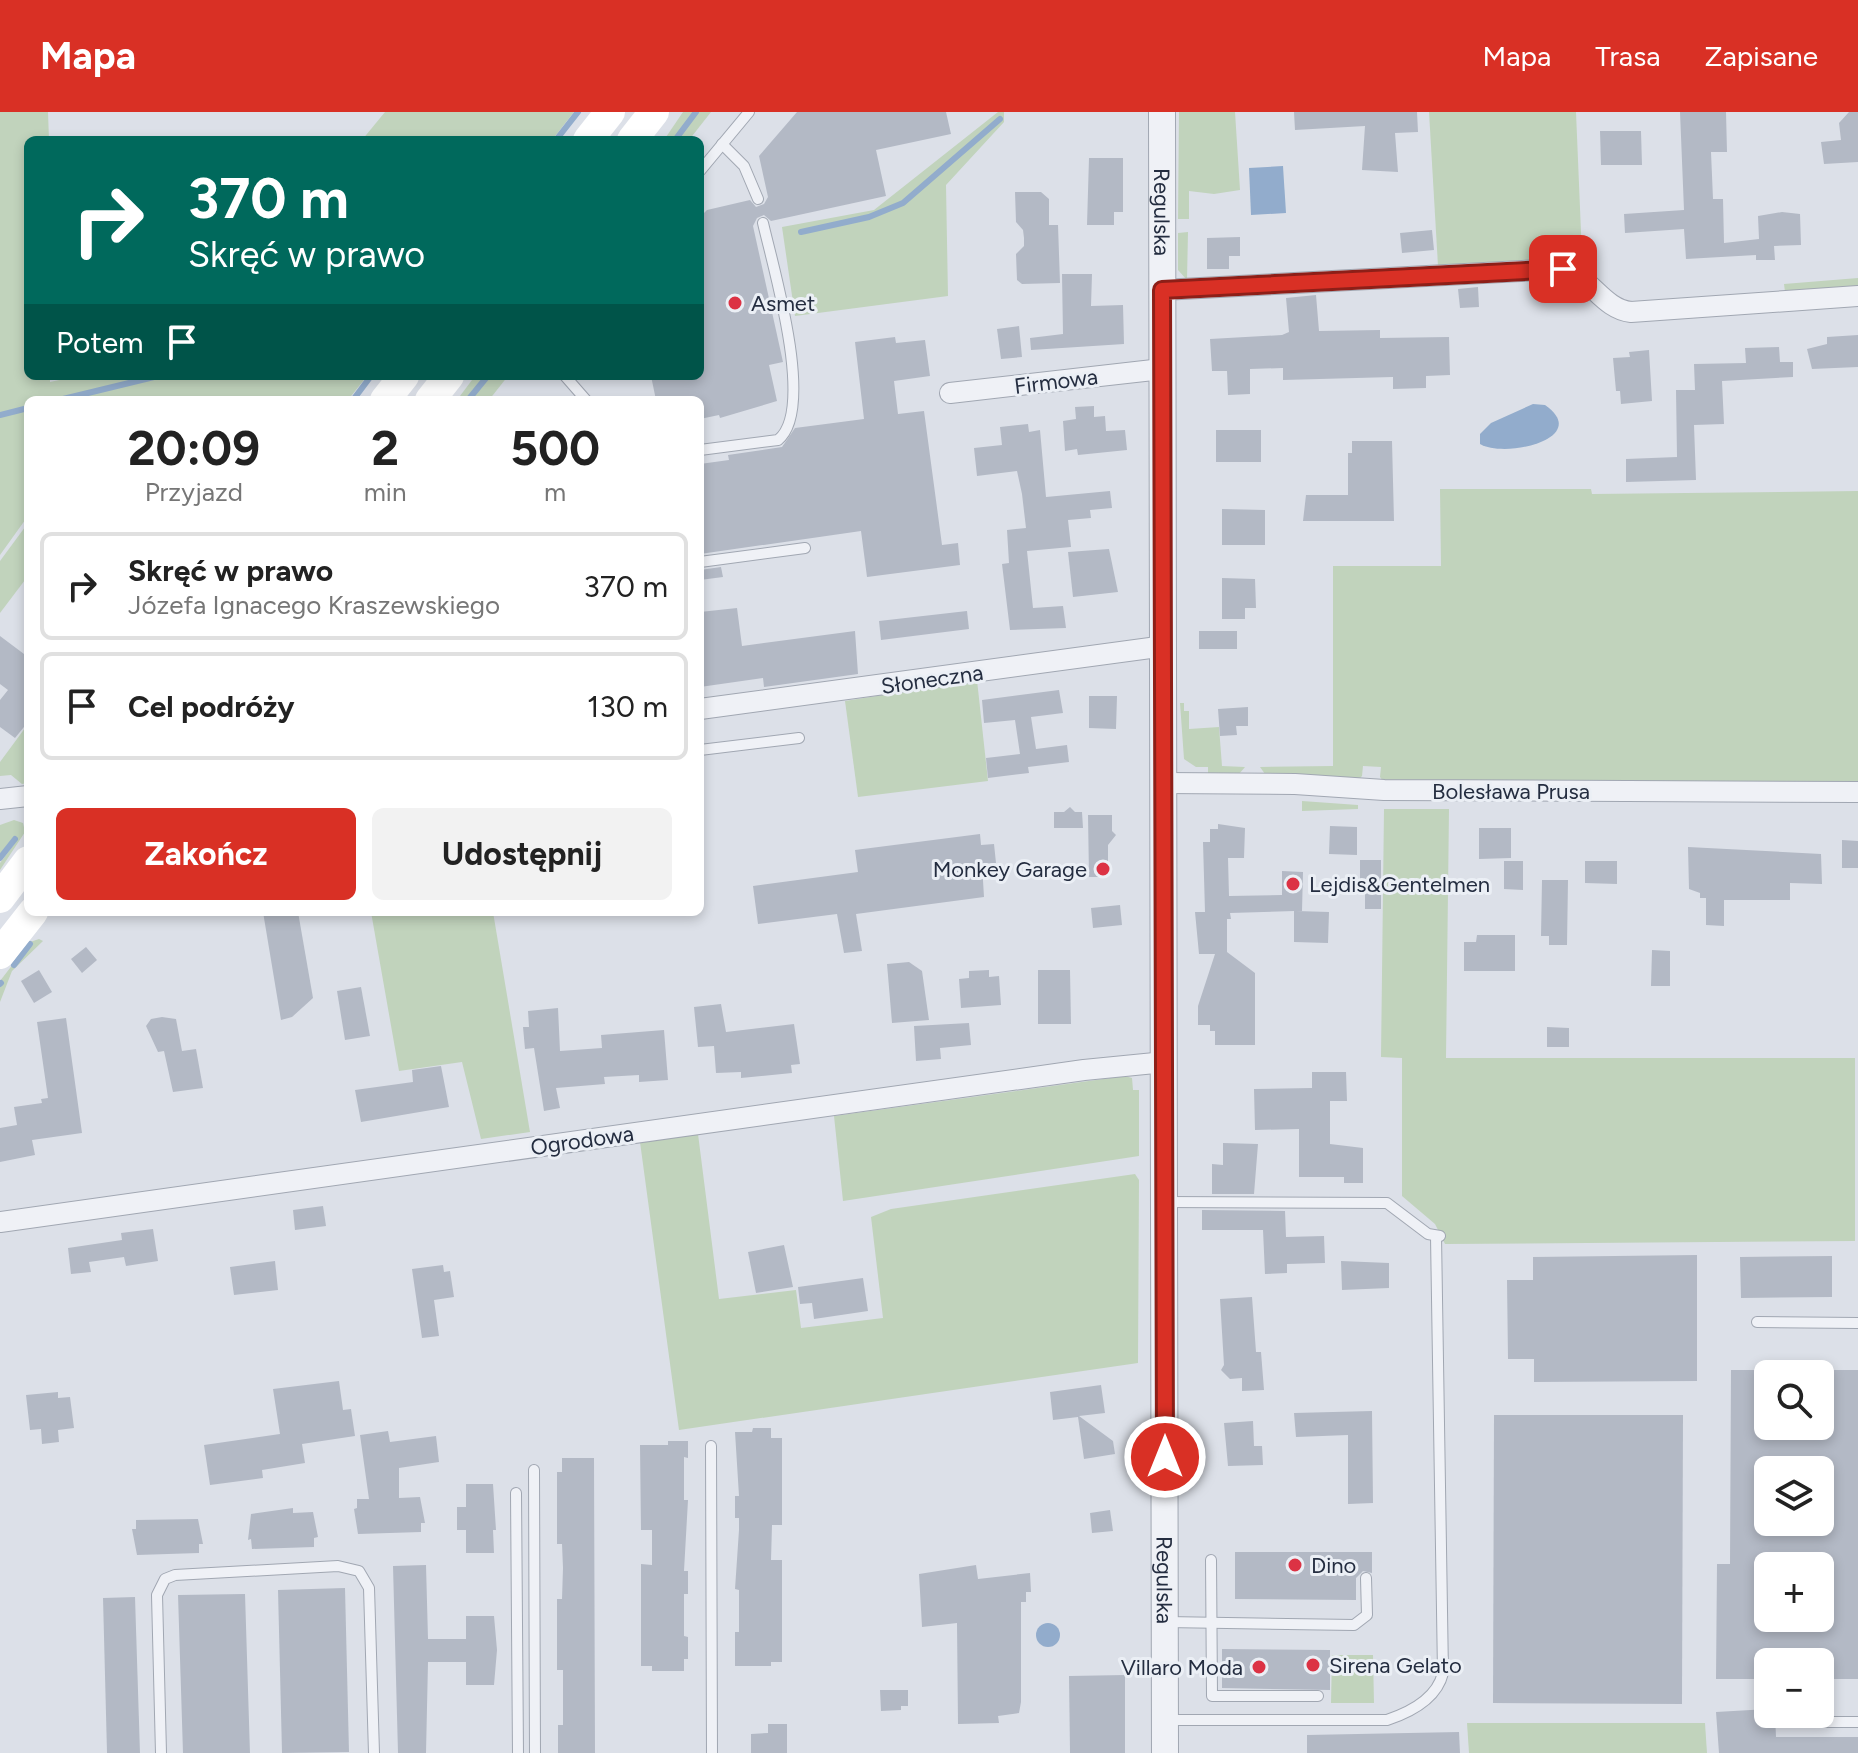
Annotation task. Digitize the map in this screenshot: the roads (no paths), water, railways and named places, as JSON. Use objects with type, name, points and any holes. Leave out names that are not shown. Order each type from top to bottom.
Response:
[{"type":"main road","points":[[591,136],[610,112]]},
{"type":"main road","points":[[635,136],[654,112]]},
{"type":"main road","points":[[388,396],[401,380]]},
{"type":"main road","points":[[433,396],[446,380]]},
{"type":"main road","points":[[0,898],[24,866]]},
{"type":"main road","points":[[0,954],[30,916]]},
{"type":"street","name":"Regulska","points":[[1162,112],[1165,1753]]},
{"type":"street","points":[[1162,290],[1563,269],[1578,276],[1615,306],[1631,312],[1858,296]]},
{"type":"street","name":"Firmowa","points":[[950,393],[1162,369]]},
{"type":"street","name":"Słoneczna","points":[[704,708],[1165,646]]},
{"type":"street","name":"Bolesława Prusa","points":[[1164,783],[1295,784],[1366,790],[1858,792]]},
{"type":"street","points":[[0,799],[24,796]]},
{"type":"street","name":"Ogrodowa","points":[[0,1222],[1069,1072],[1165,1062]]},
{"type":"lane","points":[[704,166],[749,112]]},
{"type":"lane","points":[[722,144],[744,166],[758,199]]},
{"type":"lane","points":[[704,450],[756,445],[778,440],[786,434],[794,391],[789,343],[763,223]]},
{"type":"lane","points":[[568,380],[582,396]]},
{"type":"lane","points":[[704,561],[805,548]]},
{"type":"lane","points":[[704,750],[799,738]]},
{"type":"lane","points":[[1165,1202],[1387,1203],[1394,1205],[1428,1234],[1438,1236],[1443,1673],[1440,1684],[1417,1706],[1387,1720],[1165,1720]]},
{"type":"lane","points":[[1757,1322],[1858,1323]]},
{"type":"lane","points":[[711,1446],[712,1753]]},
{"type":"lane","points":[[534,1470],[535,1753]]},
{"type":"lane","points":[[516,1493],[518,1753]]},
{"type":"lane","points":[[1211,1560],[1212,1696],[1318,1696]]},
{"type":"lane","points":[[161,1753],[157,1595],[165,1579],[175,1575],[338,1566],[359,1571],[369,1588],[374,1753]]},
{"type":"lane","points":[[1165,1622],[1354,1625],[1367,1615],[1366,1578]]},
{"type":"lane","points":[[1834,1722],[1858,1722]]},
{"type":"water","points":[[1283,166],[1286,213],[1251,215],[1249,168]]},
{"type":"water","points":[[1533,404],[1545,405],[1557,417],[1558,427],[1552,436],[1524,447],[1508,449],[1480,444],[1480,434],[1491,423]]},
{"type":"water","points":[[1048,1623],[1056,1627],[1060,1635],[1056,1643],[1048,1647],[1040,1643],[1036,1635],[1040,1627]]},
{"type":"waterway","points":[[559,136],[578,112]]},
{"type":"waterway","points":[[678,136],[696,112]]},
{"type":"waterway","points":[[801,232],[869,217],[903,203],[1000,119]]},
{"type":"waterway","points":[[76,396],[142,380]]},
{"type":"waterway","points":[[356,396],[368,380]]},
{"type":"waterway","points":[[471,396],[484,380]]},
{"type":"waterway","points":[[0,415],[24,409]]},
{"type":"waterway","points":[[0,858],[15,839]]},
{"type":"waterway","points":[[14,965],[30,944]]},
{"type":"place","name":"Asmet","points":[[735,303]]},
{"type":"place","name":"Monkey Garage","points":[[1103,869]]},
{"type":"place","name":"Lejdis&Gentelmen","points":[[1293,884]]},
{"type":"place","name":"Dino","points":[[1295,1565]]},
{"type":"place","name":"Sirena Gelato","points":[[1313,1665]]},
{"type":"place","name":"Villaro Moda","points":[[1259,1667]]}]
